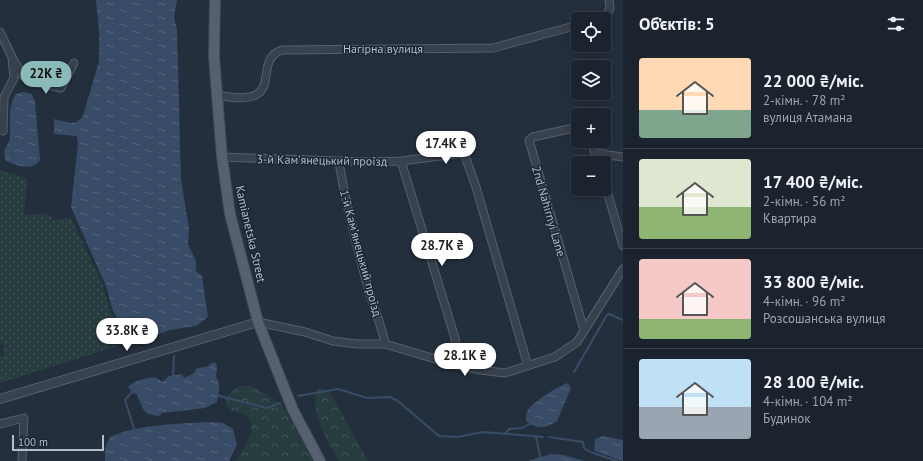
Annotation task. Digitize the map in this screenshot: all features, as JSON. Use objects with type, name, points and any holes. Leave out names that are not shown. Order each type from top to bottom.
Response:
[{"type":"main road","name":"Kamianetska Street","points":[[215,0],[214,56],[222,156],[230,214],[258,322],[293,410],[320,461]]},
{"type":"street","points":[[608,12],[610,8],[609,0]]},
{"type":"street","name":"Нагірна вулиця","points":[[217,94],[241,99],[253,97],[265,86],[268,62],[274,52],[282,50],[492,48],[571,27]]},
{"type":"street","points":[[0,32],[23,76],[38,83],[61,88],[74,62]]},
{"type":"street","points":[[3,131],[4,97],[14,78],[12,57]]},
{"type":"street","name":"2nd Nahirnyi Lane","points":[[571,129],[533,137],[529,140],[584,330]]},
{"type":"street","points":[[593,148],[596,156]]},
{"type":"street","name":"3-й Камʼянецький проїзд","points":[[222,156],[339,162],[401,161],[464,153],[476,187],[528,366]]},
{"type":"street","points":[[595,153],[623,157]]},
{"type":"street","points":[[401,161],[455,338],[457,357],[449,363]]},
{"type":"street","name":"1-й Камʼянецький проїзд","points":[[339,162],[350,220],[369,293],[384,333],[386,344]]},
{"type":"street","points":[[608,196],[623,245]]},
{"type":"street","points":[[0,399],[258,322],[305,332],[343,343],[386,344],[449,363],[480,370],[505,373],[555,357],[577,342],[623,269]]},
{"type":"street","points":[[0,424],[24,418],[22,461]]},
{"type":"green space","points":[[0,170],[27,179],[24,215],[49,214],[53,220],[71,218],[102,283],[110,311],[123,329],[121,345],[0,383],[0,357],[4,355],[3,345],[0,342]]},
{"type":"green space","points":[[238,386],[251,386],[281,403],[315,461],[235,461],[244,447],[251,431],[251,424],[248,418],[242,413],[231,411],[227,406],[226,397]]},
{"type":"green space","points":[[319,388],[326,389],[335,401],[368,461],[339,461],[320,425],[317,415],[315,405]]},
{"type":"water","points":[[96,0],[177,0],[174,17],[177,30],[181,179],[189,229],[188,244],[196,261],[196,271],[202,276],[208,317],[196,326],[170,330],[133,344],[124,343],[126,329],[118,320],[113,311],[106,286],[71,207],[78,144],[77,136],[54,134],[54,119],[70,123],[77,122],[83,116],[99,61],[99,31]]},
{"type":"water","points":[[23,92],[32,94],[35,102],[40,160],[36,164],[28,167],[19,166],[6,161],[4,153],[10,137],[11,104],[16,94]]},
{"type":"water","points":[[214,362],[217,366],[216,377],[219,383],[219,392],[217,402],[205,408],[162,413],[159,416],[149,414],[142,407],[137,394],[133,393],[128,387],[137,381],[146,378],[157,378],[162,382],[169,376],[182,374],[184,378],[193,374],[197,368],[206,367]]},
{"type":"water","points":[[568,383],[571,388],[557,421],[550,425],[537,427],[526,421],[526,415],[529,408],[539,399]]},
{"type":"water","points":[[210,422],[223,423],[233,429],[237,445],[229,461],[105,461],[105,448],[110,437],[133,429],[158,425]]},
{"type":"water","points":[[603,436],[623,440],[623,461],[594,451],[595,439]]},
{"type":"water","points":[[551,454],[564,455],[584,461],[528,461]]},
{"type":"waterway","points":[[574,372],[607,315],[609,314],[623,320]]},
{"type":"waterway","points":[[173,378],[174,356]]},
{"type":"waterway","points":[[298,396],[338,389],[367,398],[390,397],[398,401],[439,436],[457,437],[483,432],[543,437]]},
{"type":"waterway","points":[[134,390],[125,400],[135,432]]},
{"type":"waterway","points":[[216,395],[267,408],[280,403]]},
{"type":"waterway","points":[[505,434],[509,429],[522,428],[531,423]]},
{"type":"waterway","points":[[536,437],[541,461]]},
{"type":"waterway","points":[[549,437],[583,442],[584,448],[590,452],[617,461]]}]
